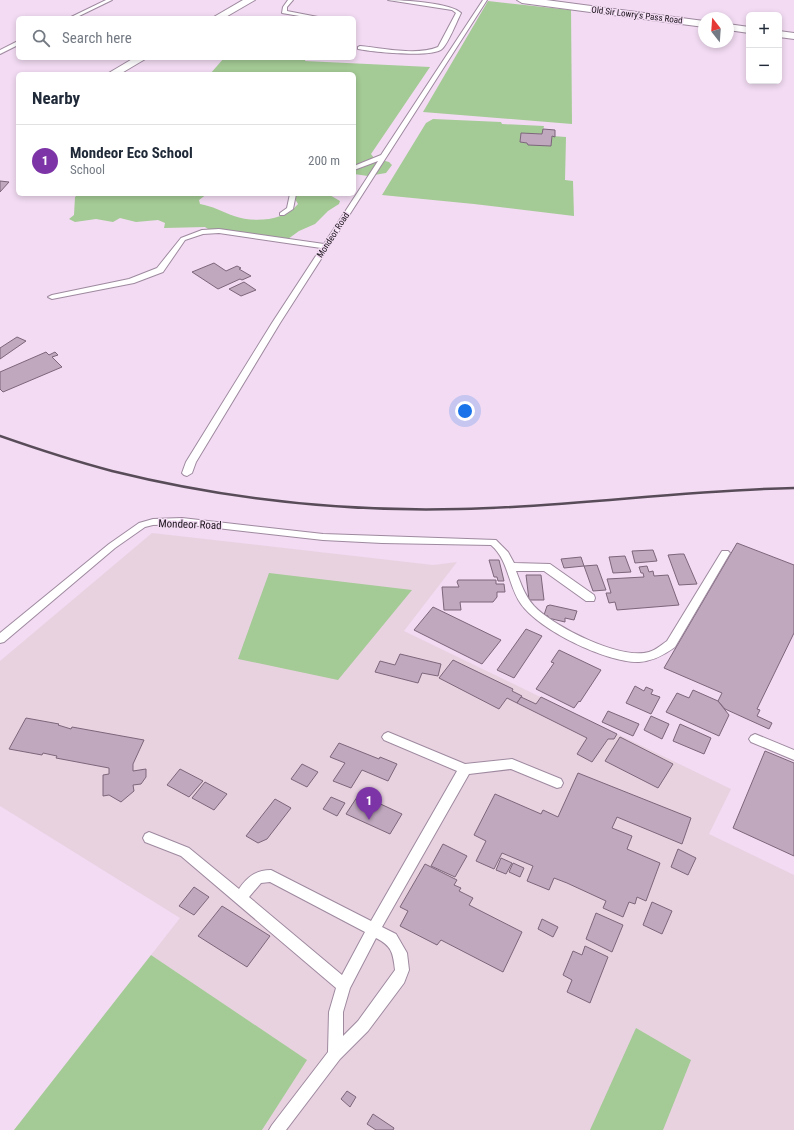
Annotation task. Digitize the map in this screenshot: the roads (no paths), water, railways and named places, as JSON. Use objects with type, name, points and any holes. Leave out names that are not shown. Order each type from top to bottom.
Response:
[{"type":"main road","name":"Old Sir Lowry's Pass Road","points":[[522,0],[698,23]]},
{"type":"main road","points":[[734,28],[746,30]]},
{"type":"main road","points":[[782,34],[794,36]]},
{"type":"street","points":[[221,16],[250,0]]},
{"type":"street","points":[[116,72],[138,60]]},
{"type":"lane","points":[[75,16],[110,0]]},
{"type":"lane","points":[[291,0],[285,7],[284,12],[307,16]]},
{"type":"lane","points":[[360,48],[414,52],[435,51],[440,48],[458,13],[453,9],[390,0]]},
{"type":"lane","name":"Mondeor Road","points":[[187,473],[191,462],[276,323],[485,0]]},
{"type":"lane","points":[[0,52],[16,44]]},
{"type":"lane","points":[[356,167],[382,157]]},
{"type":"lane","points":[[282,214],[290,209],[292,196]]},
{"type":"lane","points":[[52,297],[131,281],[156,272],[160,270],[183,239],[202,232],[218,231],[326,246]]},
{"type":"lane","name":"Mondeor Road","points":[[0,639],[112,546],[142,525],[153,522],[182,522],[323,537],[382,540],[492,542],[499,546],[508,558],[510,567]]},
{"type":"lane","points":[[590,598],[546,567],[510,567],[518,591],[531,610],[540,618],[562,632],[614,655],[638,658],[650,656],[660,652],[671,644],[725,552]]},
{"type":"lane","points":[[388,737],[465,769],[512,764],[557,783]]},
{"type":"lane","points":[[756,739],[794,755]]},
{"type":"lane","points":[[335,1054],[336,1012],[344,986],[373,930],[465,769]]},
{"type":"lane","points":[[148,838],[185,852],[344,986]]},
{"type":"lane","points":[[240,898],[255,878],[266,875],[271,876],[391,939],[398,949],[402,961],[399,978],[363,1026],[335,1054],[277,1130]]},
{"type":"railway","points":[[0,436],[84,463],[155,481],[241,496],[328,506],[416,509],[502,508],[752,489],[794,488]]},
{"type":"place","name":"Mondeor Eco School","points":[[369,820]]}]
